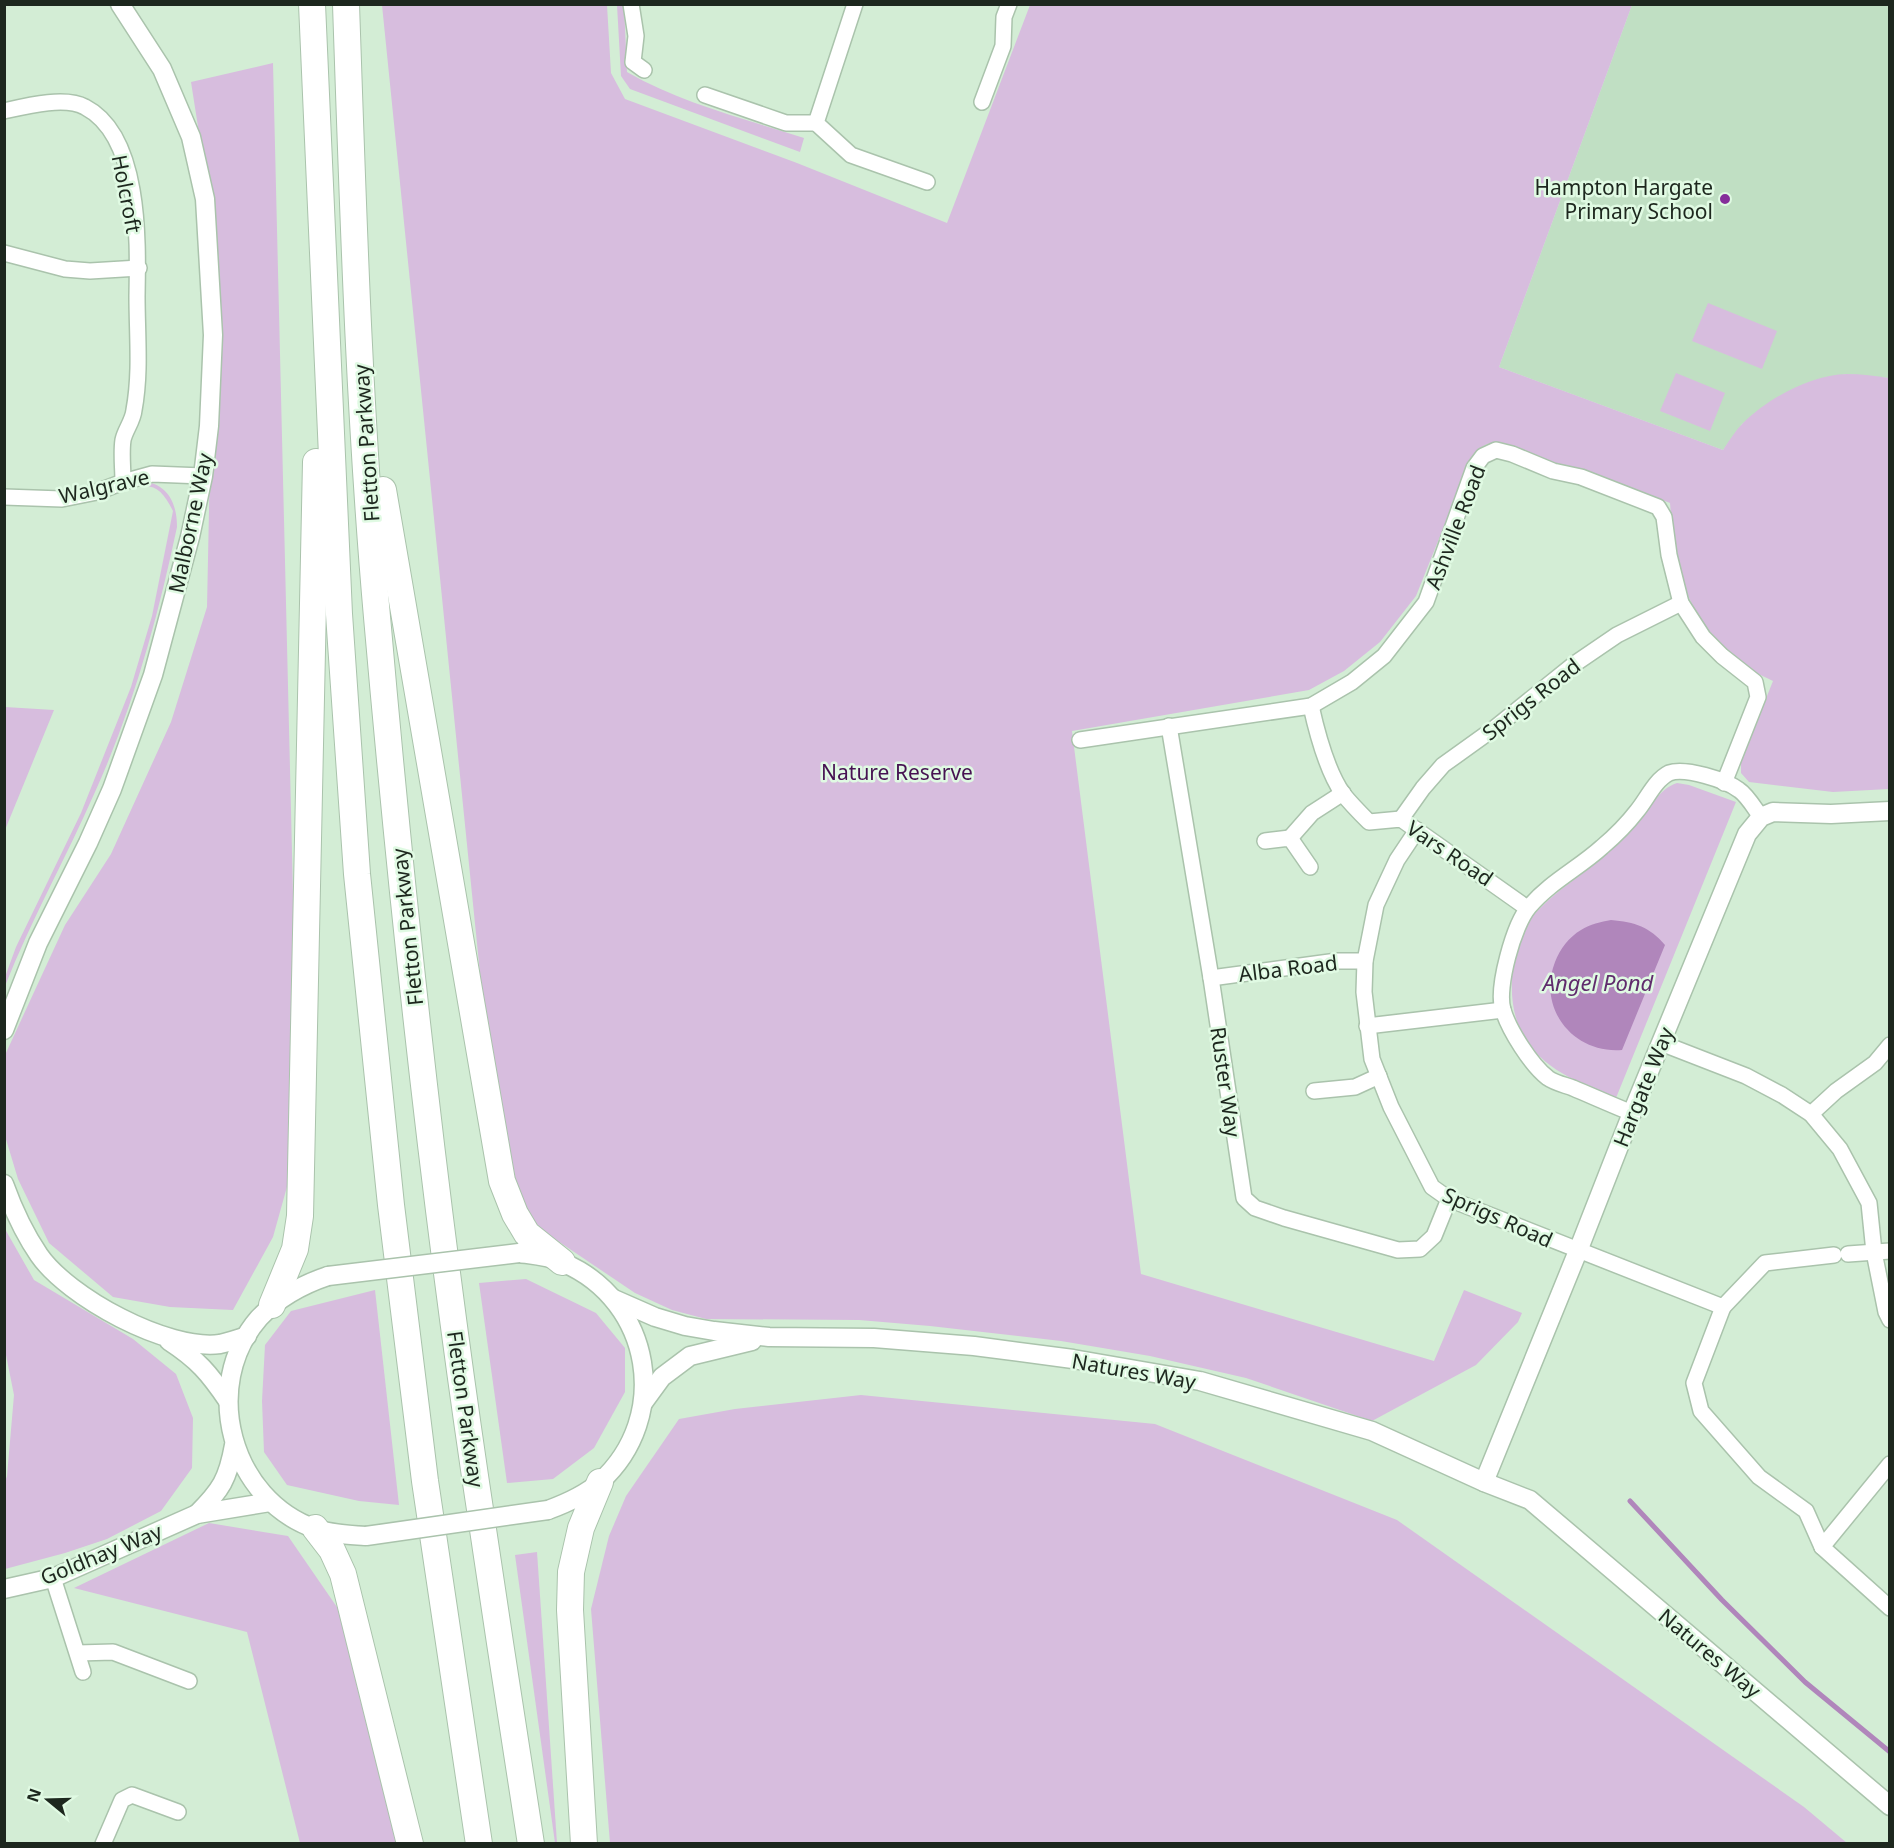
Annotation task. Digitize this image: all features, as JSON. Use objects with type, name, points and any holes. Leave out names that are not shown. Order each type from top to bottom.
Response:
[{"type":"highway","name":"Fletton Parkway","points":[[312,4],[339,614],[357,874],[392,1216],[426,1481],[479,1844]]},
{"type":"highway","name":"Fletton Parkway","points":[[346,4],[360,357],[377,611],[401,876],[438,1199],[474,1473],[531,1844]]},
{"type":"highway","points":[[272,1305],[295,1249],[300,1216],[321,235]]},
{"type":"highway","points":[[360,357],[502,1181],[514,1214],[527,1234],[562,1262]]},
{"type":"highway","points":[[585,1844],[570,1610],[571,1572],[581,1528],[600,1482]]},
{"type":"highway","points":[[315,1528],[332,1550],[343,1574],[410,1844]]},
{"type":"street","name":"Malborne Way","points":[[4,1030],[38,943],[88,843],[135,729],[173,602],[203,476],[209,426],[213,335],[205,199],[191,137],[162,69],[120,4]]},
{"type":"street","points":[[632,4],[636,36],[633,62],[644,70]]},
{"type":"street","points":[[816,123],[855,4]]},
{"type":"street","points":[[982,102],[1003,46],[1004,17],[1010,4]]},
{"type":"street","points":[[705,95],[786,123],[816,123],[851,155],[927,182]]},
{"type":"street","name":"Holcroft","points":[[4,111],[26,105],[58,103],[83,105],[100,116],[112,132],[126,163],[132,193],[139,268],[137,297],[139,358],[134,412],[123,440],[123,482]]},
{"type":"street","points":[[4,254],[65,268],[111,271],[139,268]]},
{"type":"street","name":"Ashville Road","points":[[1080,740],[1311,706],[1352,682],[1384,656],[1426,602],[1474,468],[1483,456],[1496,450],[1512,454],[1552,471],[1581,477],[1658,507],[1664,517],[1669,555],[1681,603],[1703,637],[1722,656],[1755,682],[1758,697],[1724,783]]},
{"type":"street","name":"Walgrave","points":[[4,497],[62,499],[97,492],[152,474],[203,476]]},
{"type":"street","name":"Sprigs Road","points":[[1401,819],[1443,765],[1496,727],[1573,665],[1617,635],[1681,603]]},
{"type":"street","name":"Vars Road","points":[[1311,706],[1317,736],[1343,793],[1369,822],[1401,819],[1527,908]]},
{"type":"street","name":"Ruster Way","points":[[1169,726],[1211,978],[1244,1198],[1255,1208],[1398,1250],[1420,1249],[1434,1236],[1449,1199]]},
{"type":"street","points":[[1632,1113],[1548,1078],[1528,1055],[1503,1010],[1502,980],[1513,940],[1527,908],[1561,877],[1588,860],[1614,836],[1636,812],[1659,781],[1670,773],[1692,773],[1741,790],[1761,818],[1773,812],[1782,811],[1831,814],[1890,811]]},
{"type":"street","points":[[1265,841],[1290,838],[1312,813],[1343,793]]},
{"type":"street","name":"Hargate Way","points":[[1484,1482],[1734,861],[1747,834],[1761,818]]},
{"type":"street","name":"Sprigs Road","points":[[1417,830],[1397,860],[1376,905],[1365,961],[1364,992],[1372,1059],[1391,1107],[1432,1187],[1449,1199],[1723,1307]]},
{"type":"street","points":[[1290,838],[1310,867]]},
{"type":"street","name":"Alba Road","points":[[1211,978],[1337,961],[1365,961]]},
{"type":"street","points":[[1367,1026],[1503,1010]]},
{"type":"street","points":[[1661,1043],[1746,1076],[1782,1095],[1811,1114],[1840,1149],[1869,1203],[1882,1251],[1886,1312],[1890,1320]]},
{"type":"street","points":[[1811,1114],[1836,1091],[1875,1063],[1890,1045]]},
{"type":"street","points":[[1314,1091],[1355,1087],[1379,1076]]},
{"type":"street","points":[[4,1185],[22,1228],[39,1256],[58,1277],[82,1296],[113,1314],[158,1333],[189,1342],[219,1344],[247,1336]]},
{"type":"street","points":[[1882,1251],[1765,1263],[1723,1307],[1694,1383],[1701,1411],[1759,1477],[1806,1511],[1822,1547],[1890,1608]]},
{"type":"street","points":[[519,1252],[541,1255],[562,1262],[590,1278],[614,1299],[626,1317],[639,1348],[644,1382],[637,1426],[628,1446],[600,1482],[584,1494],[548,1510],[366,1536],[340,1534],[315,1528],[291,1517],[270,1502],[255,1485],[234,1445],[229,1423],[228,1401],[233,1367],[247,1336],[258,1320],[289,1292],[308,1282],[328,1276],[519,1252]]},
{"type":"street","name":"Natures Way","points":[[614,1299],[655,1317],[685,1326],[769,1338],[874,1338],[974,1346],[1073,1359],[1200,1381],[1372,1431],[1484,1482],[1530,1500],[1890,1806]]},
{"type":"street","points":[[158,1333],[185,1351],[209,1373],[228,1401]]},
{"type":"street","name":"Natures Way","points":[[642,1404],[662,1377],[690,1356],[769,1338]]},
{"type":"street","name":"Goldhay Way","points":[[197,1514],[216,1495],[229,1472],[234,1445]]},
{"type":"street","points":[[1822,1547],[1890,1464]]},
{"type":"street","name":"Goldhay Way","points":[[4,1589],[53,1578],[197,1514],[270,1502]]},
{"type":"street","points":[[53,1578],[83,1672]]},
{"type":"street","points":[[78,1653],[113,1652],[189,1681]]},
{"type":"street","points":[[105,1843],[122,1800],[132,1795],[178,1812]]},
{"type":"shaded area","name":"Hampton Hargate Primary School","points":[[1632,5],[1889,5],[1889,378],[1846,374],[1793,389],[1742,424],[1723,450],[1499,367]]},
{"type":"green space","name":"Nature Reserve","points":[[382,5],[607,5],[611,73],[625,99],[797,163],[947,223],[1030,5],[1632,5],[1499,367],[1723,450],[1737,429],[1753,414],[1778,397],[1805,383],[1833,375],[1847,374],[1889,378],[1889,789],[1833,792],[1749,782],[1741,773],[1741,761],[1773,681],[1736,660],[1715,639],[1697,613],[1684,586],[1677,564],[1670,503],[1500,442],[1487,444],[1478,449],[1471,459],[1416,596],[1380,642],[1344,671],[1309,690],[1072,731],[1141,1274],[1434,1361],[1464,1290],[1522,1313],[1518,1322],[1476,1365],[1372,1421],[1246,1378],[1150,1356],[1061,1341],[859,1320],[706,1319],[672,1310],[635,1293],[540,1229],[516,1197],[496,1131]]},
{"type":"green space","points":[[617,5],[624,5],[627,72],[669,93],[804,138],[800,152],[630,89],[621,76]]},
{"type":"green space","points":[[273,63],[298,1101],[290,1176],[273,1237],[233,1310],[170,1307],[113,1297],[49,1243],[18,1179],[5,1136],[5,1055],[65,925],[111,854],[171,722],[207,607],[210,462],[219,260],[191,82]]},
{"type":"green space","points":[[1708,303],[1777,331],[1762,369],[1692,341]]},
{"type":"green space","points":[[1676,373],[1725,393],[1710,431],[1660,411]]},
{"type":"green space","points":[[142,481],[158,486],[169,496],[177,518],[162,595],[133,695],[109,760],[5,986],[5,977],[16,947],[81,813],[131,687],[152,616],[173,511],[157,489],[146,486],[131,488]]},
{"type":"green space","points":[[4,707],[54,710],[5,830]]},
{"type":"green space","points":[[1677,783],[1736,802],[1616,1098],[1574,1080],[1556,1069],[1540,1057],[1528,1042],[1518,1025],[1513,1003],[1512,978],[1515,956],[1524,928],[1537,911],[1617,844],[1636,825],[1659,795]]},
{"type":"green space","points":[[5,1229],[34,1280],[133,1339],[176,1374],[193,1418],[192,1468],[161,1511],[107,1539],[5,1569],[5,1482],[14,1395],[5,1350]]},
{"type":"green space","points":[[526,1279],[596,1313],[625,1348],[625,1392],[594,1448],[553,1479],[507,1483],[479,1283]]},
{"type":"green space","points":[[375,1290],[399,1505],[359,1501],[287,1485],[264,1452],[262,1401],[265,1345],[291,1311]]},
{"type":"green space","points":[[861,1395],[1155,1424],[1397,1520],[1804,1807],[1847,1843],[610,1843],[591,1609],[609,1536],[626,1496],[679,1419],[735,1409]]},
{"type":"green space","points":[[209,1523],[288,1536],[350,1626],[401,1843],[300,1843],[247,1632],[74,1588]]},
{"type":"green space","points":[[537,1552],[557,1843],[555,1843],[515,1555]]},
{"type":"water","name":"Angel Pond","points":[[1611,920],[1627,922],[1648,930],[1665,945],[1622,1050],[1604,1049],[1588,1044],[1575,1036],[1563,1025],[1555,1011],[1551,996],[1551,979],[1555,962],[1565,944],[1584,928]]},
{"type":"waterway","points":[[1630,1501],[1722,1600],[1805,1682],[1890,1752]]},
{"type":"place","name":"Hampton Hargate Primary School","points":[[1725,199]]}]
